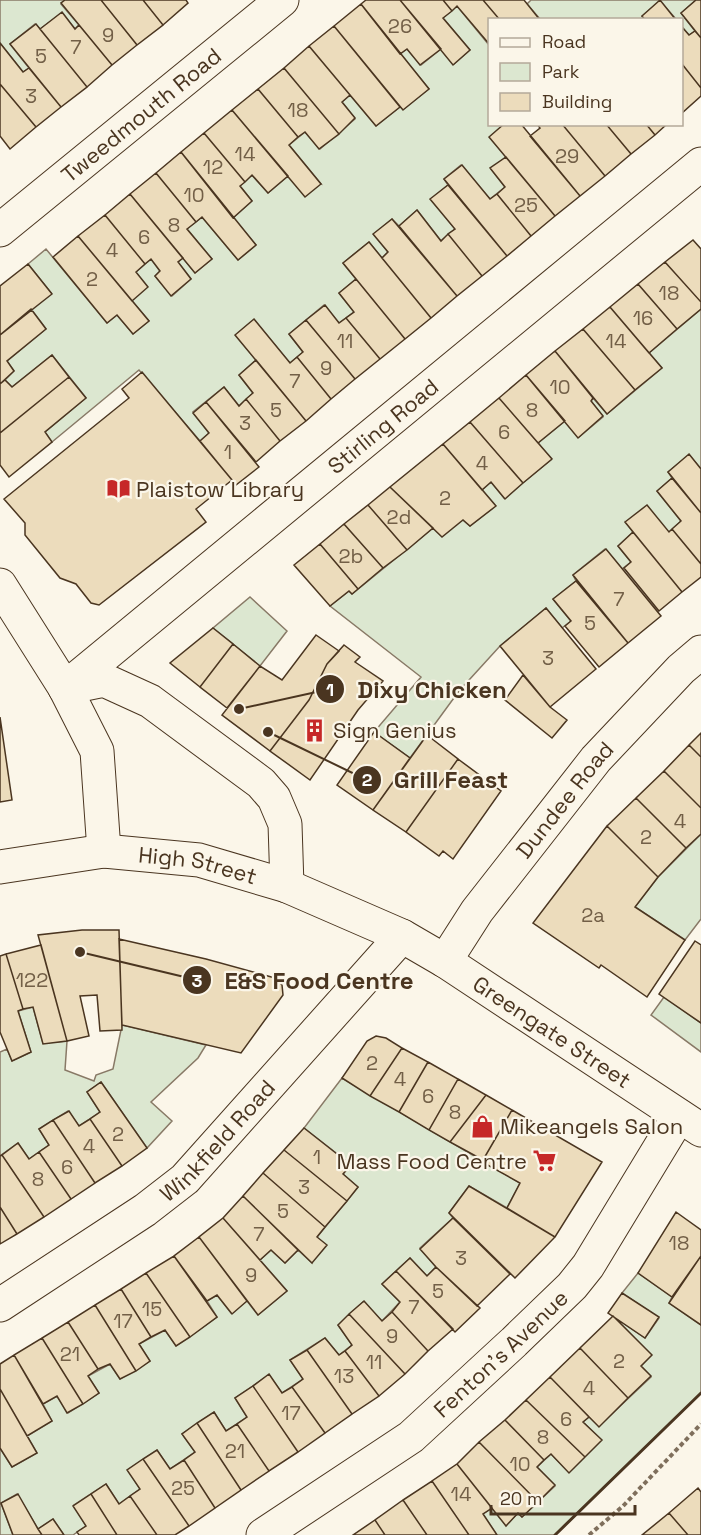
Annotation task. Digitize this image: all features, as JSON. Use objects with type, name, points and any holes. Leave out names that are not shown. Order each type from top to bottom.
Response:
[{"type":"street","name":"Tweedmouth Road","points":[[0,230],[282,0]]},
{"type":"street","name":"Stirling Road","points":[[65,688],[701,164]]},
{"type":"street","points":[[0,585],[65,688],[97,751],[104,851]]},
{"type":"street","name":"Dundee Road","points":[[445,961],[477,911],[596,759],[681,669],[701,652]]},
{"type":"street","name":"High Street","points":[[65,688],[104,680],[150,701],[261,783],[274,798],[285,824],[287,886]]},
{"type":"street","name":"High Street","points":[[0,867],[104,851],[199,860],[287,886],[402,936]]},
{"type":"street","name":"Greengate Street","points":[[402,936],[445,961],[690,1123]]},
{"type":"street","name":"Winkfield Road","points":[[0,1305],[145,1210],[185,1179],[402,936]]},
{"type":"street","name":"Fenton's Avenue","points":[[263,1535],[411,1437],[572,1286],[690,1123]]},
{"type":"path","points":[[589,1535],[623,1506],[701,1424]]},
{"type":"green space","points":[[0,0],[65,0],[61,4],[79,25],[75,29],[62,13],[40,29],[35,24],[10,44],[29,68],[23,72],[0,43]]},
{"type":"green space","points":[[531,0],[696,0],[681,13],[695,31],[689,35],[683,28],[683,18],[675,18],[660,1],[642,16],[644,18],[539,18],[527,4]]},
{"type":"green space","points":[[457,6],[488,44],[488,126],[503,126],[490,137],[506,157],[491,169],[505,187],[490,199],[461,165],[444,179],[448,185],[431,199],[455,229],[441,241],[417,210],[399,226],[392,219],[374,234],[388,252],[382,258],[369,242],[343,263],[356,279],[339,293],[354,312],[339,323],[324,305],[289,334],[303,352],[290,363],[254,320],[236,335],[256,360],[239,375],[253,393],[239,406],[224,387],[193,412],[209,433],[200,441],[139,370],[52,442],[45,432],[86,398],[52,355],[12,387],[5,380],[14,371],[7,361],[46,329],[31,309],[51,293],[28,264],[46,249],[107,323],[117,315],[133,334],[149,321],[132,301],[136,272],[151,259],[160,271],[155,276],[172,296],[191,279],[178,262],[183,258],[195,273],[212,259],[187,229],[202,217],[238,260],[256,245],[233,218],[252,201],[240,186],[252,175],[268,193],[288,176],[321,184],[289,145],[305,132],[320,149],[355,119],[342,102],[350,95],[376,126],[400,107],[403,109],[429,89],[400,54],[407,49],[421,65],[441,49],[454,64],[470,50],[443,18]]},
{"type":"green space","points":[[701,309],[701,469],[689,455],[668,472],[672,478],[657,491],[681,521],[669,532],[626,522],[633,532],[618,546],[631,562],[622,569],[605,549],[573,575],[576,581],[553,599],[571,621],[562,628],[546,608],[500,646],[459,691],[410,758],[374,732],[421,677],[330,606],[349,591],[352,594],[433,528],[463,520],[470,526],[495,506],[482,490],[491,482],[504,498],[551,460],[538,443],[565,421],[579,437],[603,417],[591,401],[593,398],[607,414],[662,368],[649,353]]},
{"type":"green space","points":[[250,597],[287,631],[260,666],[213,628]]},
{"type":"green space","points":[[701,834],[701,919],[685,940],[635,907],[658,877]]},
{"type":"green space","points":[[664,997],[701,1023],[701,1052],[651,1015]]},
{"type":"green space","points":[[33,1007],[43,1043],[67,1041],[65,1070],[94,1081],[96,1075],[113,1069],[122,1025],[206,1045],[198,1058],[151,1102],[172,1121],[147,1148],[101,1082],[87,1092],[100,1112],[79,1126],[68,1111],[39,1129],[49,1145],[29,1159],[18,1143],[0,1156],[0,1052],[7,1049],[12,1061],[31,1052],[18,1011]]},
{"type":"green space","points":[[342,1078],[520,1183],[507,1208],[469,1186],[449,1213],[453,1218],[420,1248],[436,1267],[427,1276],[410,1258],[382,1284],[400,1302],[382,1321],[363,1302],[338,1325],[352,1345],[339,1355],[325,1338],[290,1360],[303,1379],[282,1393],[269,1375],[235,1398],[247,1417],[226,1431],[214,1412],[182,1434],[195,1452],[170,1469],[157,1450],[128,1470],[140,1489],[119,1504],[106,1484],[74,1505],[86,1526],[73,1535],[64,1535],[53,1519],[38,1529],[17,1494],[1,1503],[13,1535],[0,1535],[0,1448],[12,1467],[37,1453],[27,1436],[52,1421],[43,1404],[57,1396],[68,1413],[99,1393],[88,1376],[110,1364],[120,1379],[150,1361],[139,1344],[165,1330],[176,1346],[217,1317],[207,1301],[217,1295],[231,1313],[247,1301],[258,1315],[287,1291],[260,1260],[271,1250],[285,1263],[298,1250],[312,1263],[317,1237],[358,1187],[343,1174],[350,1164],[304,1128]]},
{"type":"green space","points":[[638,1273],[672,1297],[669,1303],[701,1325],[701,1393],[555,1535],[497,1535],[483,1514],[492,1508],[506,1525],[518,1513],[522,1517],[555,1486],[537,1467],[551,1454],[569,1472],[601,1440],[583,1422],[589,1417],[599,1426],[651,1377],[641,1366],[651,1355],[613,1316],[645,1338],[659,1318],[622,1293]]},
{"type":"building","points":[[65,0],[101,0],[137,45],[112,65],[61,3]]},
{"type":"building","points":[[101,0],[143,0],[163,25],[137,45]]},
{"type":"building","points":[[143,0],[186,0],[188,3],[163,25]]},
{"type":"building","points":[[366,0],[400,0],[441,49],[420,65],[407,49],[400,54],[361,4]]},
{"type":"building","points":[[400,0],[443,0],[452,11],[443,18],[470,50],[453,65]]},
{"type":"building","points":[[443,0],[483,0],[498,18],[488,18],[488,43],[457,6],[452,11]]},
{"type":"building","points":[[483,0],[524,0],[538,18],[498,18]]},
{"type":"building","points":[[660,0],[674,18],[644,18],[642,16]]},
{"type":"building","points":[[696,0],[701,0],[701,38],[681,13]]},
{"type":"building","points":[[361,4],[429,89],[403,110],[334,26]]},
{"type":"building","points":[[62,12],[75,29],[79,25],[112,65],[87,87],[40,29]]},
{"type":"building","points":[[36,24],[87,87],[61,107],[10,44]]},
{"type":"building","points":[[334,26],[400,107],[376,126],[309,46]]},
{"type":"building","points":[[683,28],[689,35],[695,31],[701,38],[701,88],[683,65]]},
{"type":"building","points":[[0,43],[23,72],[29,68],[61,107],[36,127],[0,84]]},
{"type":"building","points":[[309,46],[350,95],[342,102],[355,118],[339,134],[284,68]]},
{"type":"building","points":[[683,65],[701,88],[701,96],[683,112]]},
{"type":"building","points":[[284,68],[339,134],[319,149],[305,132],[298,137],[258,89]]},
{"type":"building","points":[[0,84],[36,127],[10,149],[0,136]]},
{"type":"building","points":[[258,89],[298,137],[289,145],[321,184],[305,197],[232,110]]},
{"type":"building","points":[[232,110],[288,176],[268,193],[252,175],[245,182],[204,133]]},
{"type":"building","points":[[502,126],[523,126],[580,196],[555,216],[489,137]]},
{"type":"building","points":[[538,126],[564,126],[605,176],[580,196],[530,136],[540,128]]},
{"type":"building","points":[[564,126],[608,126],[631,154],[605,176]]},
{"type":"building","points":[[608,126],[648,126],[655,135],[631,154]]},
{"type":"building","points":[[648,126],[665,126],[655,135]]},
{"type":"building","points":[[204,133],[245,182],[240,186],[252,201],[233,218],[181,152]]},
{"type":"building","points":[[181,152],[256,245],[238,260],[202,217],[196,222],[156,173]]},
{"type":"building","points":[[506,157],[555,216],[531,236],[497,194],[505,187],[490,168]]},
{"type":"building","points":[[462,165],[490,199],[497,194],[531,236],[507,256],[444,179]]},
{"type":"building","points":[[156,173],[196,222],[187,229],[212,259],[195,273],[130,194]]},
{"type":"building","points":[[448,185],[507,256],[482,276],[448,234],[455,229],[430,199]]},
{"type":"building","points":[[130,194],[183,258],[178,262],[191,279],[171,296],[155,276],[160,271],[151,259],[145,264],[105,215]]},
{"type":"building","points":[[417,210],[441,241],[448,234],[482,276],[457,296],[399,226]]},
{"type":"building","points":[[105,215],[145,264],[136,272],[148,287],[132,301],[78,236]]},
{"type":"building","points":[[392,219],[457,296],[431,318],[382,258],[388,252],[373,234]]},
{"type":"building","points":[[78,236],[149,321],[133,334],[117,315],[107,323],[53,257]]},
{"type":"building","points":[[693,240],[701,249],[701,302],[665,262]]},
{"type":"building","points":[[369,242],[431,318],[405,339],[343,263]]},
{"type":"building","points":[[665,262],[701,302],[701,309],[677,329],[638,284]]},
{"type":"building","points":[[28,264],[52,294],[0,335],[0,286]]},
{"type":"building","points":[[356,279],[405,339],[380,359],[346,318],[354,312],[339,293]]},
{"type":"building","points":[[638,284],[677,329],[649,353],[610,307]]},
{"type":"building","points":[[325,305],[339,323],[346,318],[380,359],[355,379],[306,320]]},
{"type":"building","points":[[610,307],[662,368],[635,390],[583,329]]},
{"type":"building","points":[[31,309],[46,329],[7,361],[14,371],[0,384],[0,335]]},
{"type":"building","points":[[254,319],[290,363],[297,357],[331,399],[306,421],[235,335]]},
{"type":"building","points":[[306,320],[355,379],[331,399],[297,357],[303,352],[289,334]]},
{"type":"building","points":[[583,329],[635,390],[607,414],[555,351]]},
{"type":"building","points":[[555,351],[593,398],[591,401],[603,416],[578,438],[526,375]]},
{"type":"building","points":[[52,355],[69,377],[0,433],[0,384],[5,380],[12,387]]},
{"type":"building","points":[[256,360],[306,421],[280,441],[246,399],[253,393],[239,375]]},
{"type":"building","name":"Plaistow Library","points":[[142,372],[232,480],[196,509],[206,522],[99,605],[91,603],[76,584],[60,578],[25,535],[25,523],[4,499],[129,398],[122,389]]},
{"type":"building","points":[[526,375],[565,421],[538,443],[499,398]]},
{"type":"building","points":[[69,377],[86,398],[45,432],[52,442],[9,477],[0,465],[0,433]]},
{"type":"building","points":[[224,387],[239,406],[246,399],[280,441],[256,462],[206,402]]},
{"type":"building","points":[[499,398],[552,459],[523,483],[470,422]]},
{"type":"building","points":[[206,402],[259,467],[236,485],[200,441],[209,433],[193,413]]},
{"type":"building","points":[[470,422],[523,483],[505,499],[491,482],[482,490],[443,444]]},
{"type":"building","points":[[443,444],[496,506],[470,526],[463,520],[442,537],[390,487]]},
{"type":"building","points":[[689,454],[701,469],[701,513],[668,472]]},
{"type":"building","points":[[672,478],[701,513],[701,564],[672,529],[681,521],[657,491]]},
{"type":"building","points":[[390,487],[433,528],[407,550],[368,505]]},
{"type":"building","points":[[368,505],[407,550],[383,568],[344,524]]},
{"type":"building","points":[[647,505],[669,532],[672,529],[701,564],[701,577],[682,592],[625,522]]},
{"type":"building","points":[[344,524],[383,568],[358,589],[320,544]]},
{"type":"building","points":[[633,532],[682,592],[659,611],[624,568],[631,562],[618,546]]},
{"type":"building","points":[[320,544],[358,589],[352,594],[349,591],[330,606],[294,565]]},
{"type":"building","points":[[606,549],[661,616],[628,643],[573,575]]},
{"type":"building","points":[[576,581],[628,643],[599,667],[565,626],[571,621],[553,599]]},
{"type":"building","points":[[546,608],[596,669],[550,707],[500,646]]},
{"type":"building","points":[[213,628],[233,644],[200,687],[170,663]]},
{"type":"building","points":[[316,635],[339,651],[327,664],[309,700],[270,751],[222,715],[260,666],[282,680]]},
{"type":"building","points":[[233,644],[260,666],[227,708],[200,687]]},
{"type":"building","name":"Sign Genius","points":[[344,645],[360,657],[355,662],[383,681],[358,710],[310,780],[270,751],[309,700],[327,664]]},
{"type":"building","points":[[523,675],[550,707],[567,720],[552,738],[505,700]]},
{"type":"building","points":[[0,717],[12,800],[0,802]]},
{"type":"building","points":[[374,732],[410,758],[373,810],[337,785]]},
{"type":"building","points":[[701,733],[701,757],[689,745]]},
{"type":"building","points":[[427,735],[458,759],[406,832],[373,810]]},
{"type":"building","points":[[689,745],[701,757],[701,808],[664,771]]},
{"type":"building","points":[[458,759],[501,791],[453,859],[443,851],[439,856],[406,832]]},
{"type":"building","points":[[664,771],[701,808],[701,834],[686,848],[636,798]]},
{"type":"building","points":[[636,798],[686,848],[658,877],[607,826]]},
{"type":"building","points":[[607,826],[658,877],[635,907],[685,940],[647,997],[601,965],[599,968],[533,923]]},
{"type":"building","points":[[82,930],[119,930],[122,1030],[100,1031],[97,995],[80,996],[89,1036],[67,1041],[38,935]]},
{"type":"building","points":[[119,939],[275,978],[282,985],[283,995],[241,1053],[122,1025]]},
{"type":"building","points":[[695,941],[701,945],[701,1023],[659,994]]},
{"type":"building","points":[[41,945],[67,1041],[43,1044],[33,1007],[23,1009],[6,954]]},
{"type":"building","points":[[6,954],[23,1009],[18,1011],[31,1052],[12,1061],[0,1032],[0,956]]},
{"type":"building","points":[[376,1036],[386,1038],[402,1048],[370,1096],[342,1078],[367,1041]]},
{"type":"building","points":[[402,1048],[428,1062],[399,1112],[370,1096]]},
{"type":"building","points":[[428,1062],[458,1079],[429,1130],[399,1112]]},
{"type":"building","points":[[458,1079],[486,1095],[450,1142],[429,1130]]},
{"type":"building","points":[[101,1082],[147,1148],[122,1166],[90,1119],[100,1112],[87,1092]]},
{"type":"building","name":"Mikeangels Salon","points":[[486,1095],[512,1110],[483,1160],[450,1142]]},
{"type":"building","points":[[512,1110],[602,1162],[555,1237],[507,1208],[520,1183],[482,1162]]},
{"type":"building","points":[[69,1111],[79,1126],[90,1119],[122,1166],[95,1183],[53,1120]]},
{"type":"building","points":[[53,1120],[95,1183],[71,1199],[39,1152],[49,1145],[39,1129]]},
{"type":"building","points":[[304,1128],[351,1165],[343,1174],[358,1187],[347,1201],[284,1150]]},
{"type":"building","points":[[18,1143],[29,1159],[39,1152],[71,1199],[44,1217],[2,1155]]},
{"type":"building","points":[[284,1150],[347,1201],[325,1227],[263,1173]]},
{"type":"building","points":[[2,1155],[44,1217],[17,1234],[0,1207],[0,1156]]},
{"type":"building","points":[[263,1173],[325,1227],[317,1237],[327,1245],[312,1263],[243,1196]]},
{"type":"building","points":[[469,1186],[555,1237],[515,1278],[449,1213]]},
{"type":"building","points":[[243,1196],[298,1250],[285,1263],[271,1250],[260,1260],[223,1218]]},
{"type":"building","points":[[0,1207],[17,1234],[0,1244]]},
{"type":"building","points":[[676,1212],[701,1230],[701,1256],[672,1297],[638,1273]]},
{"type":"building","points":[[223,1218],[287,1291],[258,1315],[199,1237]]},
{"type":"building","points":[[453,1218],[510,1274],[477,1306],[420,1249]]},
{"type":"building","points":[[199,1237],[247,1301],[232,1314],[217,1295],[207,1301],[174,1256]]},
{"type":"building","points":[[174,1256],[217,1317],[190,1337],[146,1273]]},
{"type":"building","points":[[701,1256],[701,1325],[669,1303]]},
{"type":"building","points":[[410,1258],[427,1276],[436,1267],[480,1308],[455,1332],[396,1271]]},
{"type":"building","points":[[396,1271],[453,1329],[428,1351],[392,1312],[400,1302],[382,1284]]},
{"type":"building","points":[[146,1273],[190,1337],[176,1346],[165,1330],[151,1337],[121,1289]]},
{"type":"building","points":[[121,1289],[151,1337],[139,1344],[150,1361],[136,1371],[95,1305]]},
{"type":"building","points":[[622,1293],[659,1317],[645,1338],[608,1313]]},
{"type":"building","points":[[364,1301],[382,1321],[392,1312],[428,1351],[405,1374],[349,1314]]},
{"type":"building","points":[[95,1305],[136,1371],[120,1379],[110,1364],[98,1369],[68,1322]]},
{"type":"building","points":[[349,1314],[405,1374],[379,1396],[345,1351],[352,1345],[338,1325]]},
{"type":"building","points":[[613,1316],[652,1355],[641,1366],[651,1376],[628,1398],[580,1348]]},
{"type":"building","points":[[68,1322],[98,1369],[88,1376],[99,1393],[83,1404],[42,1338]]},
{"type":"building","points":[[42,1338],[83,1404],[67,1413],[57,1396],[43,1404],[14,1355]]},
{"type":"building","points":[[325,1338],[339,1355],[345,1351],[379,1396],[352,1414],[307,1350]]},
{"type":"building","points":[[580,1348],[628,1398],[599,1427],[550,1377]]},
{"type":"building","points":[[307,1350],[352,1414],[325,1433],[292,1387],[303,1379],[290,1360]]},
{"type":"building","points":[[14,1355],[52,1421],[27,1436],[0,1389],[0,1364]]},
{"type":"building","points":[[269,1374],[282,1393],[292,1387],[325,1433],[298,1452],[253,1386]]},
{"type":"building","points":[[550,1377],[589,1417],[583,1422],[602,1440],[585,1457],[526,1400]]},
{"type":"building","points":[[253,1386],[298,1452],[269,1471],[237,1424],[247,1417],[235,1398]]},
{"type":"building","points":[[0,1389],[37,1453],[12,1467],[0,1448]]},
{"type":"building","points":[[526,1400],[585,1457],[569,1473],[551,1454],[544,1460],[505,1420]]},
{"type":"building","points":[[214,1412],[226,1431],[237,1424],[269,1471],[241,1490],[197,1423]]},
{"type":"building","points":[[505,1420],[544,1460],[537,1467],[555,1485],[538,1502],[479,1442]]},
{"type":"building","points":[[197,1423],[241,1490],[215,1508],[184,1460],[195,1452],[182,1434]]},
{"type":"building","points":[[479,1442],[538,1502],[522,1517],[518,1513],[506,1526],[457,1464]]},
{"type":"building","points":[[157,1450],[170,1469],[184,1460],[215,1508],[189,1526],[143,1459]]},
{"type":"building","points":[[143,1459],[189,1526],[175,1535],[157,1535],[130,1496],[140,1489],[127,1470]]},
{"type":"building","points":[[457,1464],[492,1508],[483,1514],[497,1535],[469,1535],[432,1481]]},
{"type":"building","points":[[432,1481],[469,1535],[427,1535],[403,1500]]},
{"type":"building","points":[[106,1484],[119,1504],[130,1496],[157,1535],[117,1535],[91,1494]]},
{"type":"building","points":[[698,1488],[701,1492],[701,1535],[688,1535],[669,1513]]},
{"type":"building","points":[[18,1494],[42,1535],[13,1535],[1,1503]]},
{"type":"building","points":[[91,1494],[117,1535],[79,1535],[77,1532],[86,1526],[73,1506]]},
{"type":"building","points":[[403,1500],[427,1535],[385,1535],[375,1520]]},
{"type":"building","points":[[669,1513],[688,1535],[642,1535]]},
{"type":"building","points":[[53,1519],[64,1535],[42,1535],[38,1529]]},
{"type":"building","points":[[375,1520],[385,1535],[353,1535]]},
{"type":"wall","points":[[555,1535],[701,1393]]},
{"type":"place","name":"Plaistow Library","points":[[118,489]]},
{"type":"place","name":"Dixy Chicken","points":[[239,709]]},
{"type":"place","name":"Sign Genius","points":[[315,730]]},
{"type":"place","name":"Grill Feast","points":[[268,732]]},
{"type":"place","name":"E&S Food Centre","points":[[80,952]]},
{"type":"place","name":"Mikeangels Salon","points":[[482,1126]]},
{"type":"place","name":"Mass Food Centre","points":[[545,1161]]}]
